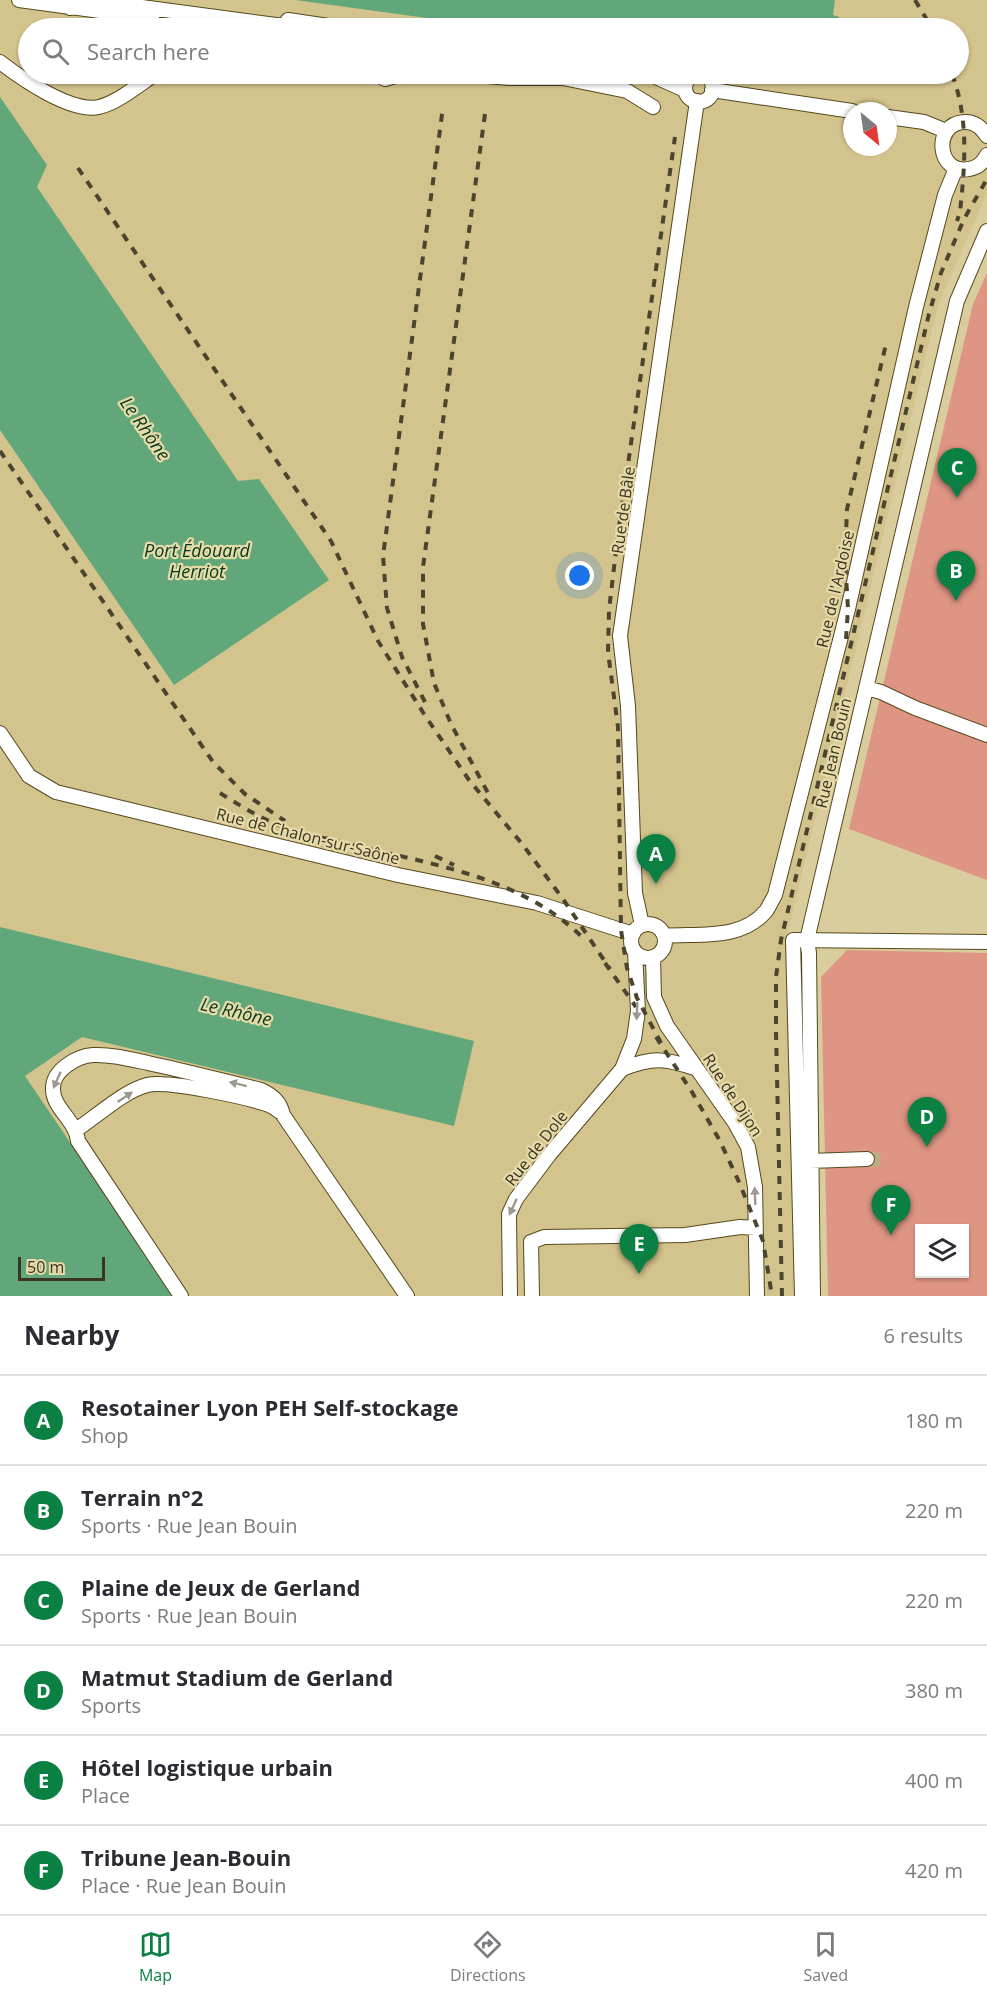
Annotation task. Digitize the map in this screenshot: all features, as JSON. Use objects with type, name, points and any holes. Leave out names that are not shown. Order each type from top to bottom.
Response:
[{"type":"street","points":[[19,0],[152,18]]},
{"type":"street","points":[[142,0],[271,18]]},
{"type":"street","points":[[70,8],[97,1],[224,18]]},
{"type":"street","points":[[0,52],[6,67]]},
{"type":"street","points":[[35,84],[63,100],[81,107],[100,107],[139,84]]},
{"type":"street","points":[[593,84],[627,91],[653,107]]},
{"type":"street","points":[[672,84],[685,90],[689,98],[697,101],[705,100],[712,90],[711,84]]},
{"type":"street","points":[[685,90],[686,84]]},
{"type":"street","points":[[712,90],[843,110]]},
{"type":"street","name":"Rue de Bâle","points":[[638,929],[628,706],[620,636],[697,101]]},
{"type":"street","points":[[897,118],[924,122],[946,131]]},
{"type":"street","points":[[986,131],[971,123],[964,122],[951,126],[943,137],[942,152],[950,164],[956,168],[972,169],[980,165],[987,155]]},
{"type":"street","name":"Rue de l'Ardoise","points":[[664,936],[728,933],[747,927],[766,911],[775,895],[848,609],[916,307],[945,195],[956,168]]},
{"type":"street","name":"Rue Jean Bouin","points":[[802,1296],[800,940],[866,688],[957,301],[987,231]]},
{"type":"street","points":[[866,688],[987,735]]},
{"type":"street","name":"Rue de Chalon-sur-Saône","points":[[0,733],[29,776],[56,792],[398,874],[537,903],[638,929]]},
{"type":"street","points":[[653,925],[658,927],[664,936],[662,951],[653,957],[643,957],[635,952],[631,943],[638,929],[653,925]]},
{"type":"street","points":[[800,940],[987,942]]},
{"type":"street","name":"Rue Jean Bouin","points":[[800,940],[809,953],[813,1296]]},
{"type":"street","name":"Rue de Dole","points":[[510,1296],[509,1214],[516,1199],[549,1155],[622,1069],[634,1039],[638,1011],[635,952]]},
{"type":"street","name":"Rue de Dijon","points":[[653,957],[654,997],[667,1026],[735,1124],[748,1147],[755,1187],[757,1296]]},
{"type":"street","points":[[182,1296],[78,1141],[76,1130],[57,1104],[52,1089],[55,1079],[63,1069],[77,1060],[91,1055],[111,1056],[261,1090],[273,1097],[281,1106],[283,1115]]},
{"type":"street","points":[[622,1069],[648,1060],[673,1061],[697,1069]]},
{"type":"street","points":[[76,1130],[132,1091],[148,1085],[167,1084],[268,1104],[283,1115],[407,1296]]},
{"type":"street","points":[[810,1161],[867,1160]]},
{"type":"street","points":[[532,1296],[531,1242],[544,1237],[685,1234],[740,1227],[756,1228]]},
{"type":"shaded area","name":"Port Édouard Herriot","points":[[0,0],[295,0],[427,18],[18,18],[18,84],[969,84],[969,18],[839,18],[833,16],[835,0],[987,0],[987,193],[938,305],[786,940],[794,1296],[174,1296],[25,1076],[82,1037],[453,1126],[474,1042],[0,927],[0,430],[174,685],[259,480],[238,482],[37,187],[47,165],[0,97]]},
{"type":"shaded area","points":[[987,273],[987,880],[849,829],[973,304]]},
{"type":"shaded area","points":[[847,950],[987,953],[987,1296],[828,1296],[821,977]]},
{"type":"water","points":[[295,0],[835,0],[833,15],[839,17],[839,18],[427,18]]},
{"type":"water","name":"Port Édouard Herriot","points":[[0,97],[47,165],[37,187],[238,481],[259,479],[329,580],[174,685],[0,430]]},
{"type":"water","name":"Le Rhône","points":[[0,927],[474,1041],[454,1126],[82,1037],[25,1076],[174,1296],[0,1296]]},
{"type":"tunnel","points":[[867,1159],[880,1160]]},
{"type":"railway","points":[[915,0],[926,18]]},
{"type":"railway","points":[[955,84],[961,108],[964,142],[962,194],[957,221]]},
{"type":"railway","points":[[425,702],[402,657],[387,608],[383,556],[443,107]]},
{"type":"railway","points":[[485,114],[423,567],[423,624],[434,683],[451,724],[488,793]]},
{"type":"railway","points":[[661,1043],[637,998],[627,968],[621,930],[618,727],[608,652],[609,610],[618,534],[675,137]]},
{"type":"railway","points":[[78,168],[331,541],[378,641],[424,714],[469,780],[523,845],[563,899],[610,969]]},
{"type":"railway","points":[[782,1296],[776,1032],[776,977],[781,940],[929,314],[941,273],[964,219],[987,179]]},
{"type":"railway","points":[[846,639],[847,509],[886,344]]},
{"type":"railway","points":[[0,451],[213,762],[245,794],[285,821]]},
{"type":"railway","points":[[220,793],[257,815],[297,832],[434,864],[499,885],[530,899],[559,917],[585,940]]},
{"type":"railway","points":[[435,856],[454,865]]},
{"type":"railway","points":[[605,963],[636,1007]]},
{"type":"railway","points":[[656,1037],[692,1092],[720,1141],[739,1182],[763,1241],[772,1296]]},
{"type":"place","name":"Plaine de Jeux de Gerland","points":[[957,498]]},
{"type":"place","name":"Terrain n°2","points":[[956,601]]},
{"type":"place","name":"Resotainer Lyon PEH Self-stockage","points":[[656,884]]},
{"type":"place","name":"Matmut Stadium de Gerland","points":[[927,1147]]},
{"type":"place","name":"Tribune Jean-Bouin","points":[[891,1235]]},
{"type":"place","name":"Hôtel logistique urbain","points":[[639,1274]]}]
